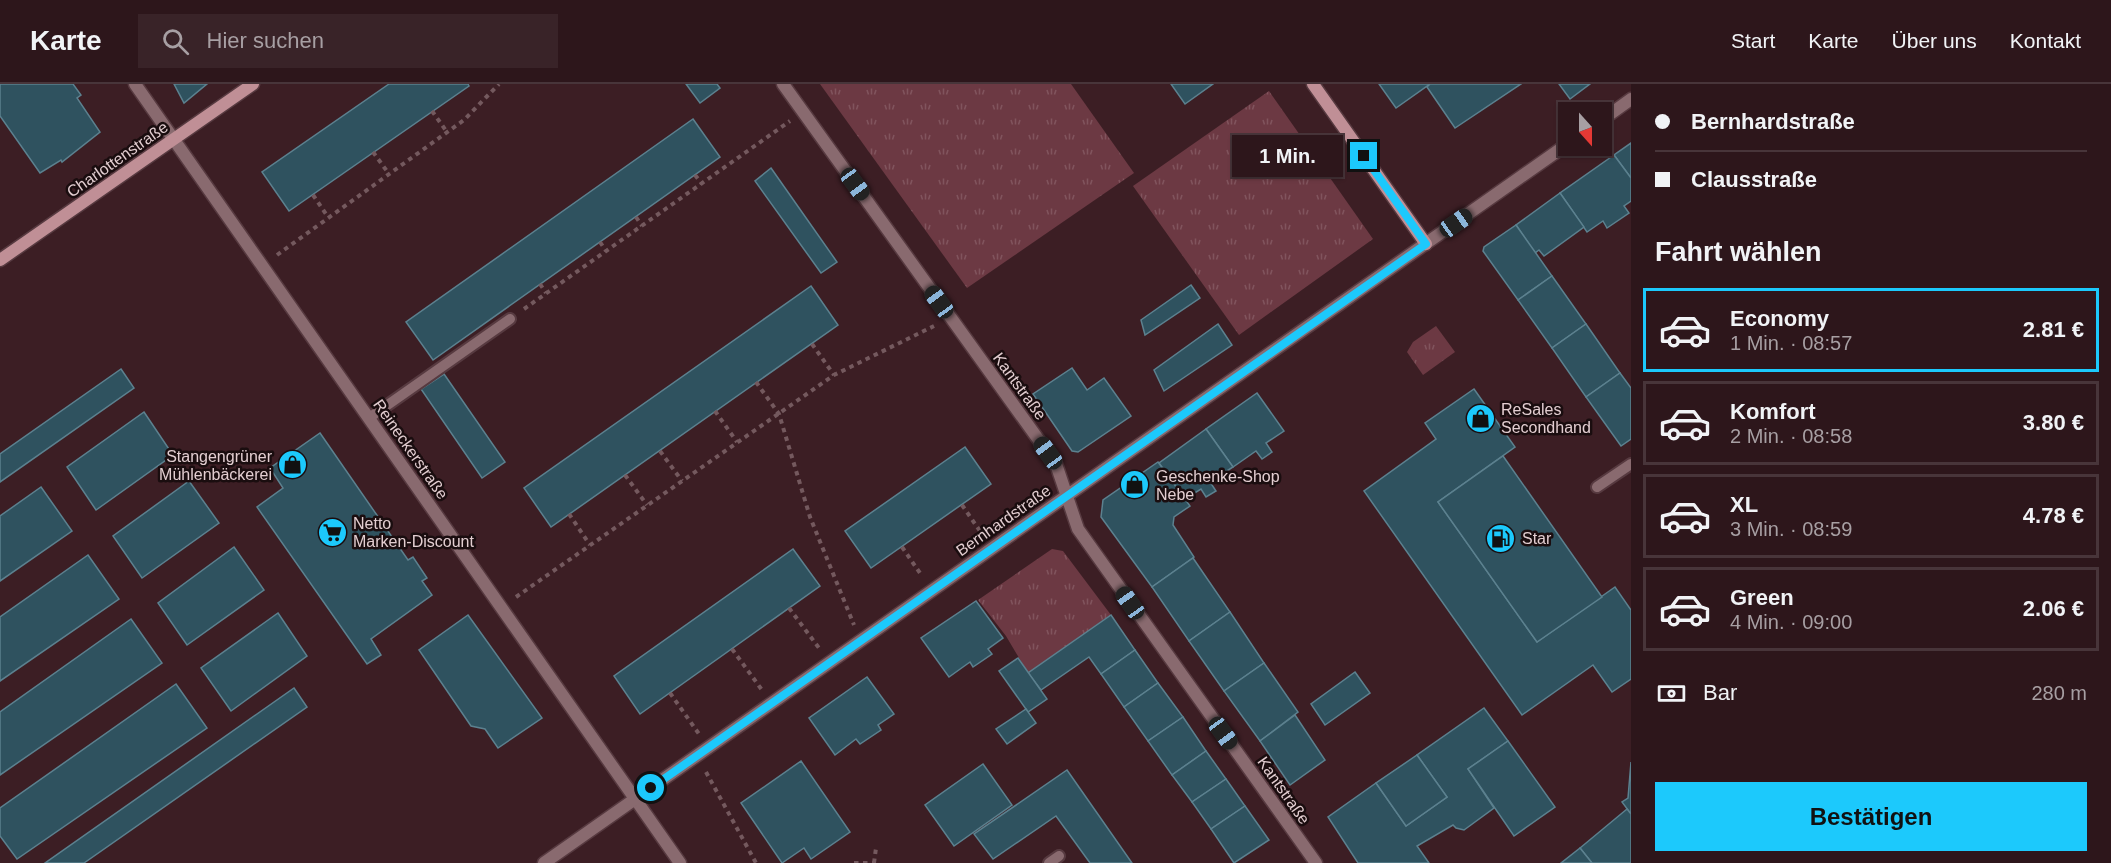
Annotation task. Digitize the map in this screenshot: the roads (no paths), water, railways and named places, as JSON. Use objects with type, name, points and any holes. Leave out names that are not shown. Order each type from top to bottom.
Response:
[{"type":"street","name":"Reineckerstraße","points":[[135,84],[680,863]]},
{"type":"street","name":"Charlottenstraße","points":[[0,260],[253,84]]},
{"type":"street","name":"Kantstraße","points":[[783,84],[1056,464],[1078,529],[1316,863]]},
{"type":"street","points":[[1313,84],[1426,244]]},
{"type":"street","points":[[1612,113],[1631,99]]},
{"type":"street","name":"Bernhardstraße","points":[[544,863],[1558,151]]},
{"type":"lane","points":[[369,418],[510,319]]},
{"type":"lane","points":[[1597,487],[1631,464]]},
{"type":"lane","points":[[1049,863],[1059,856]]},
{"type":"place","name":"ReSales Secondhand","points":[[1480,418]]},
{"type":"place","name":"Stangengrüner Mühlenbäckerei","points":[[293,465]]},
{"type":"place","name":"Geschenke-Shop Nebe","points":[[1135,485]]},
{"type":"place","name":"Netto Marken-Discount","points":[[332,532]]},
{"type":"place","name":"Star","points":[[1501,538]]}]
